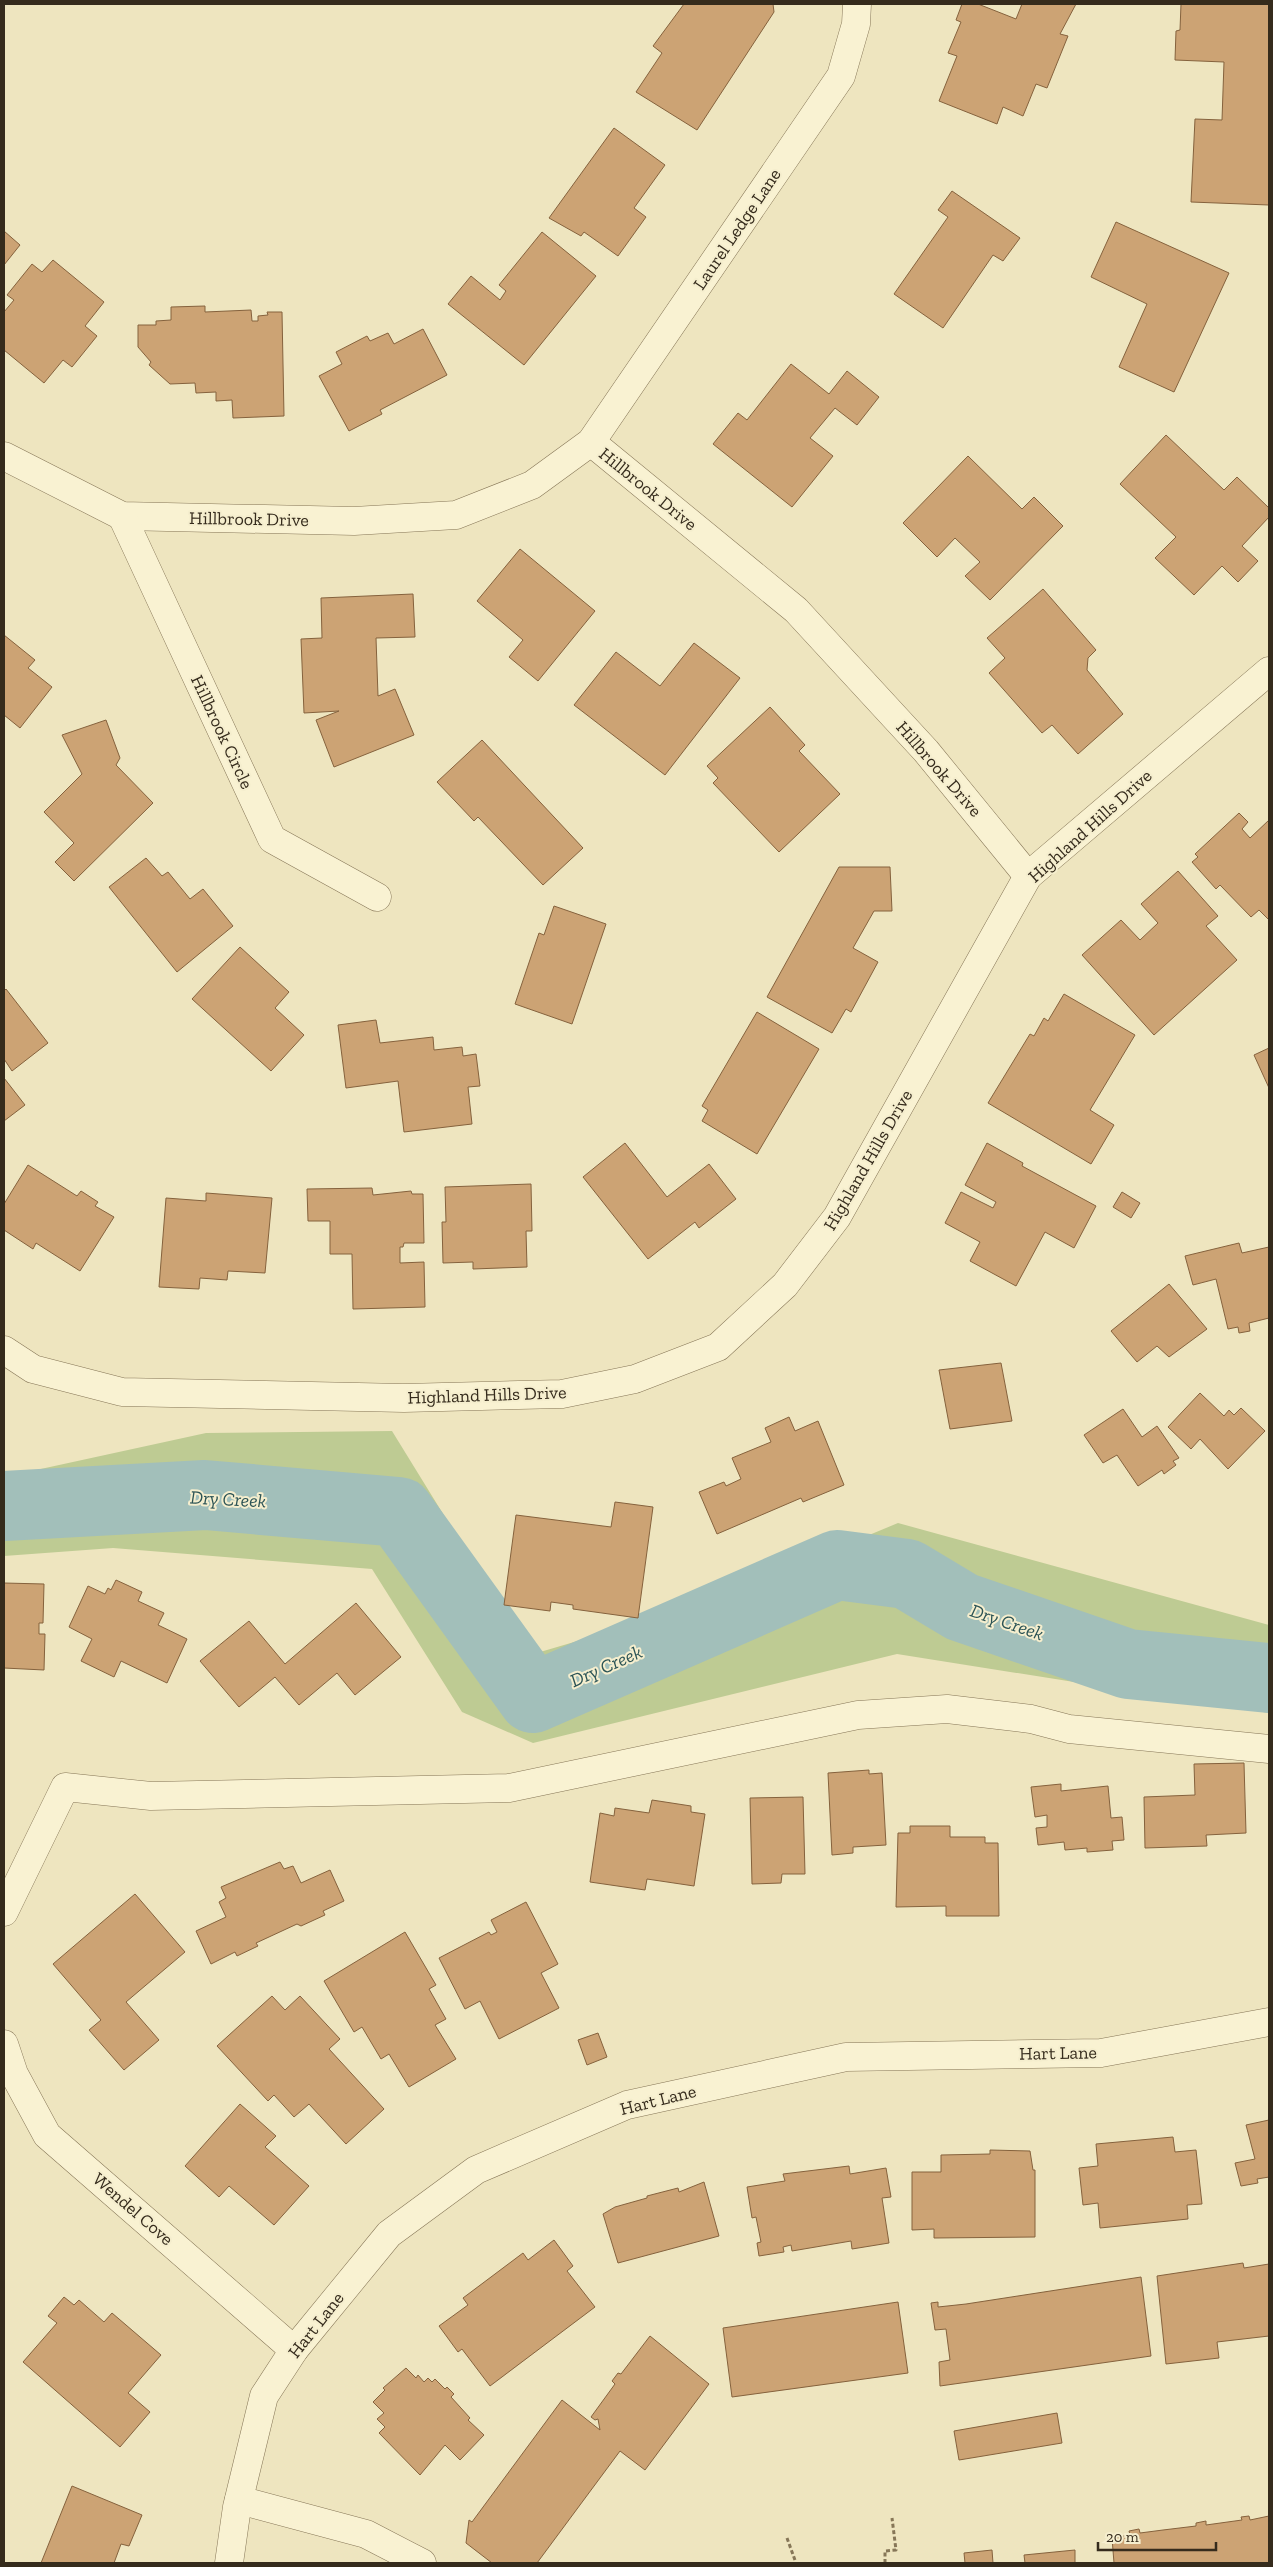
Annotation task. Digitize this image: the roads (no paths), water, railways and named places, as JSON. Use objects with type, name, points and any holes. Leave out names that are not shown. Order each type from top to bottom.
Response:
[{"type":"street","name":"Laurel Ledge Lane","points":[[591,442],[841,76],[856,24],[857,4]]},
{"type":"street","name":"Hillbrook Drive","points":[[4,456],[122,516],[354,521],[456,515],[532,485],[591,442],[796,610],[926,751],[1028,876]]},
{"type":"street","name":"Hillbrook Circle","points":[[122,516],[272,839],[376,897]]},
{"type":"street","name":"Highland Hills Drive","points":[[4,1350],[33,1369],[122,1392],[404,1398],[562,1394],[635,1379],[718,1347],[785,1285],[837,1217],[1028,876],[1269,671]]},
{"type":"street","points":[[4,1912],[65,1787],[151,1796],[509,1788],[858,1715],[948,1709],[1031,1719],[1069,1729],[1269,1749]]},
{"type":"street","name":"Hart Lane","points":[[229,2563],[238,2500],[264,2396],[294,2350],[390,2234],[476,2170],[627,2105],[846,2057],[1101,2053],[1269,2022]]},
{"type":"street","name":"Wendel Cove","points":[[4,2044],[14,2074],[47,2135],[294,2350]]},
{"type":"street","points":[[238,2500],[366,2534],[422,2563]]},
{"type":"waterway","name":"Dry Creek","points":[[4,1506],[205,1495],[399,1512],[533,1698],[837,1565],[907,1574],[962,1607],[1128,1664],[1269,1678]]}]
